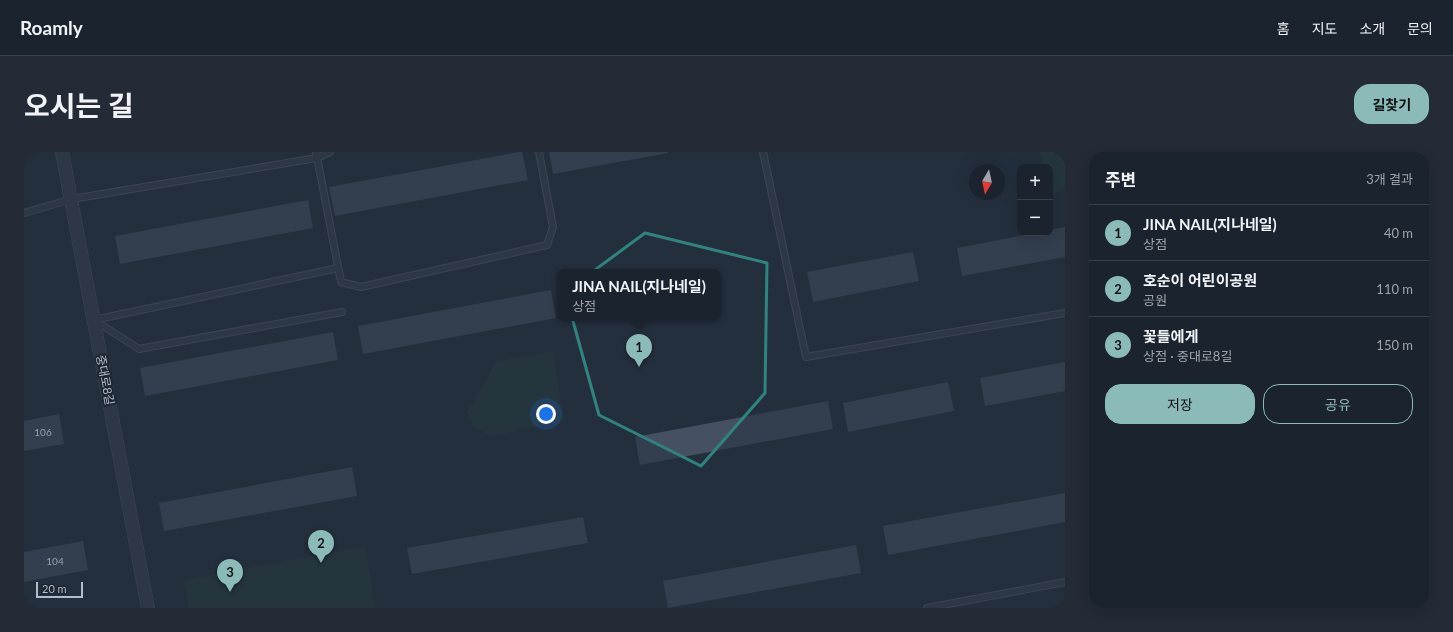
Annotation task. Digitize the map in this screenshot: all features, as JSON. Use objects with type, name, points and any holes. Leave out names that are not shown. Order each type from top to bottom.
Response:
[{"type":"street","name":"중대로8길","points":[[62,152],[148,608]]},
{"type":"lane","points":[[24,213],[72,199],[330,152]]},
{"type":"lane","points":[[316,155],[341,282],[361,287],[547,246],[552,227],[539,152]]},
{"type":"lane","points":[[762,152],[806,357],[1065,313]]},
{"type":"lane","points":[[94,320],[338,268]]},
{"type":"lane","points":[[94,320],[139,349],[342,312]]},
{"type":"lane","points":[[927,608],[1065,582]]},
{"type":"highlighted area","points":[[645,233],[767,263],[765,393],[701,466],[599,415],[565,292]]},
{"type":"green space","points":[[1040,152],[1065,152],[1065,190],[1053,193],[1053,164],[1042,164]]},
{"type":"green space","points":[[553,351],[564,421],[492,436],[473,426],[467,413],[496,361]]},
{"type":"green space","points":[[365,546],[375,608],[189,608],[184,580]]},
{"type":"building","points":[[522,152],[528,180],[335,216],[329,187]]},
{"type":"building","points":[[549,152],[668,152],[668,153],[553,174]]},
{"type":"building","points":[[308,200],[313,228],[120,264],[115,236]]},
{"type":"building","points":[[1065,227],[1065,257],[962,276],[957,248],[1019,236],[1053,236],[1053,229]]},
{"type":"building","points":[[913,252],[919,281],[813,302],[807,272]]},
{"type":"building","points":[[551,290],[556,318],[363,354],[358,326]]},
{"type":"building","points":[[333,332],[338,360],[145,396],[140,368]]},
{"type":"building","points":[[1065,362],[1065,391],[985,406],[980,378]]},
{"type":"building","points":[[948,382],[954,411],[848,432],[843,403]]},
{"type":"building","points":[[828,401],[833,429],[640,465],[635,437]]},
{"type":"building","points":[[59,414],[64,444],[24,451],[24,421]]},
{"type":"building","points":[[352,467],[357,496],[164,531],[159,503]]},
{"type":"building","points":[[1065,493],[1065,522],[888,555],[883,526]]},
{"type":"building","points":[[583,517],[588,543],[412,574],[407,548]]},
{"type":"building","points":[[83,541],[88,570],[24,582],[24,552]]},
{"type":"building","points":[[856,545],[861,573],[668,608],[663,581]]},
{"type":"place","name":"JINA NAIL(지나네일)","points":[[639,367]]},
{"type":"place","name":"호순이 어린이공원","points":[[321,563]]},
{"type":"place","name":"꽃들에게","points":[[230,592]]}]
